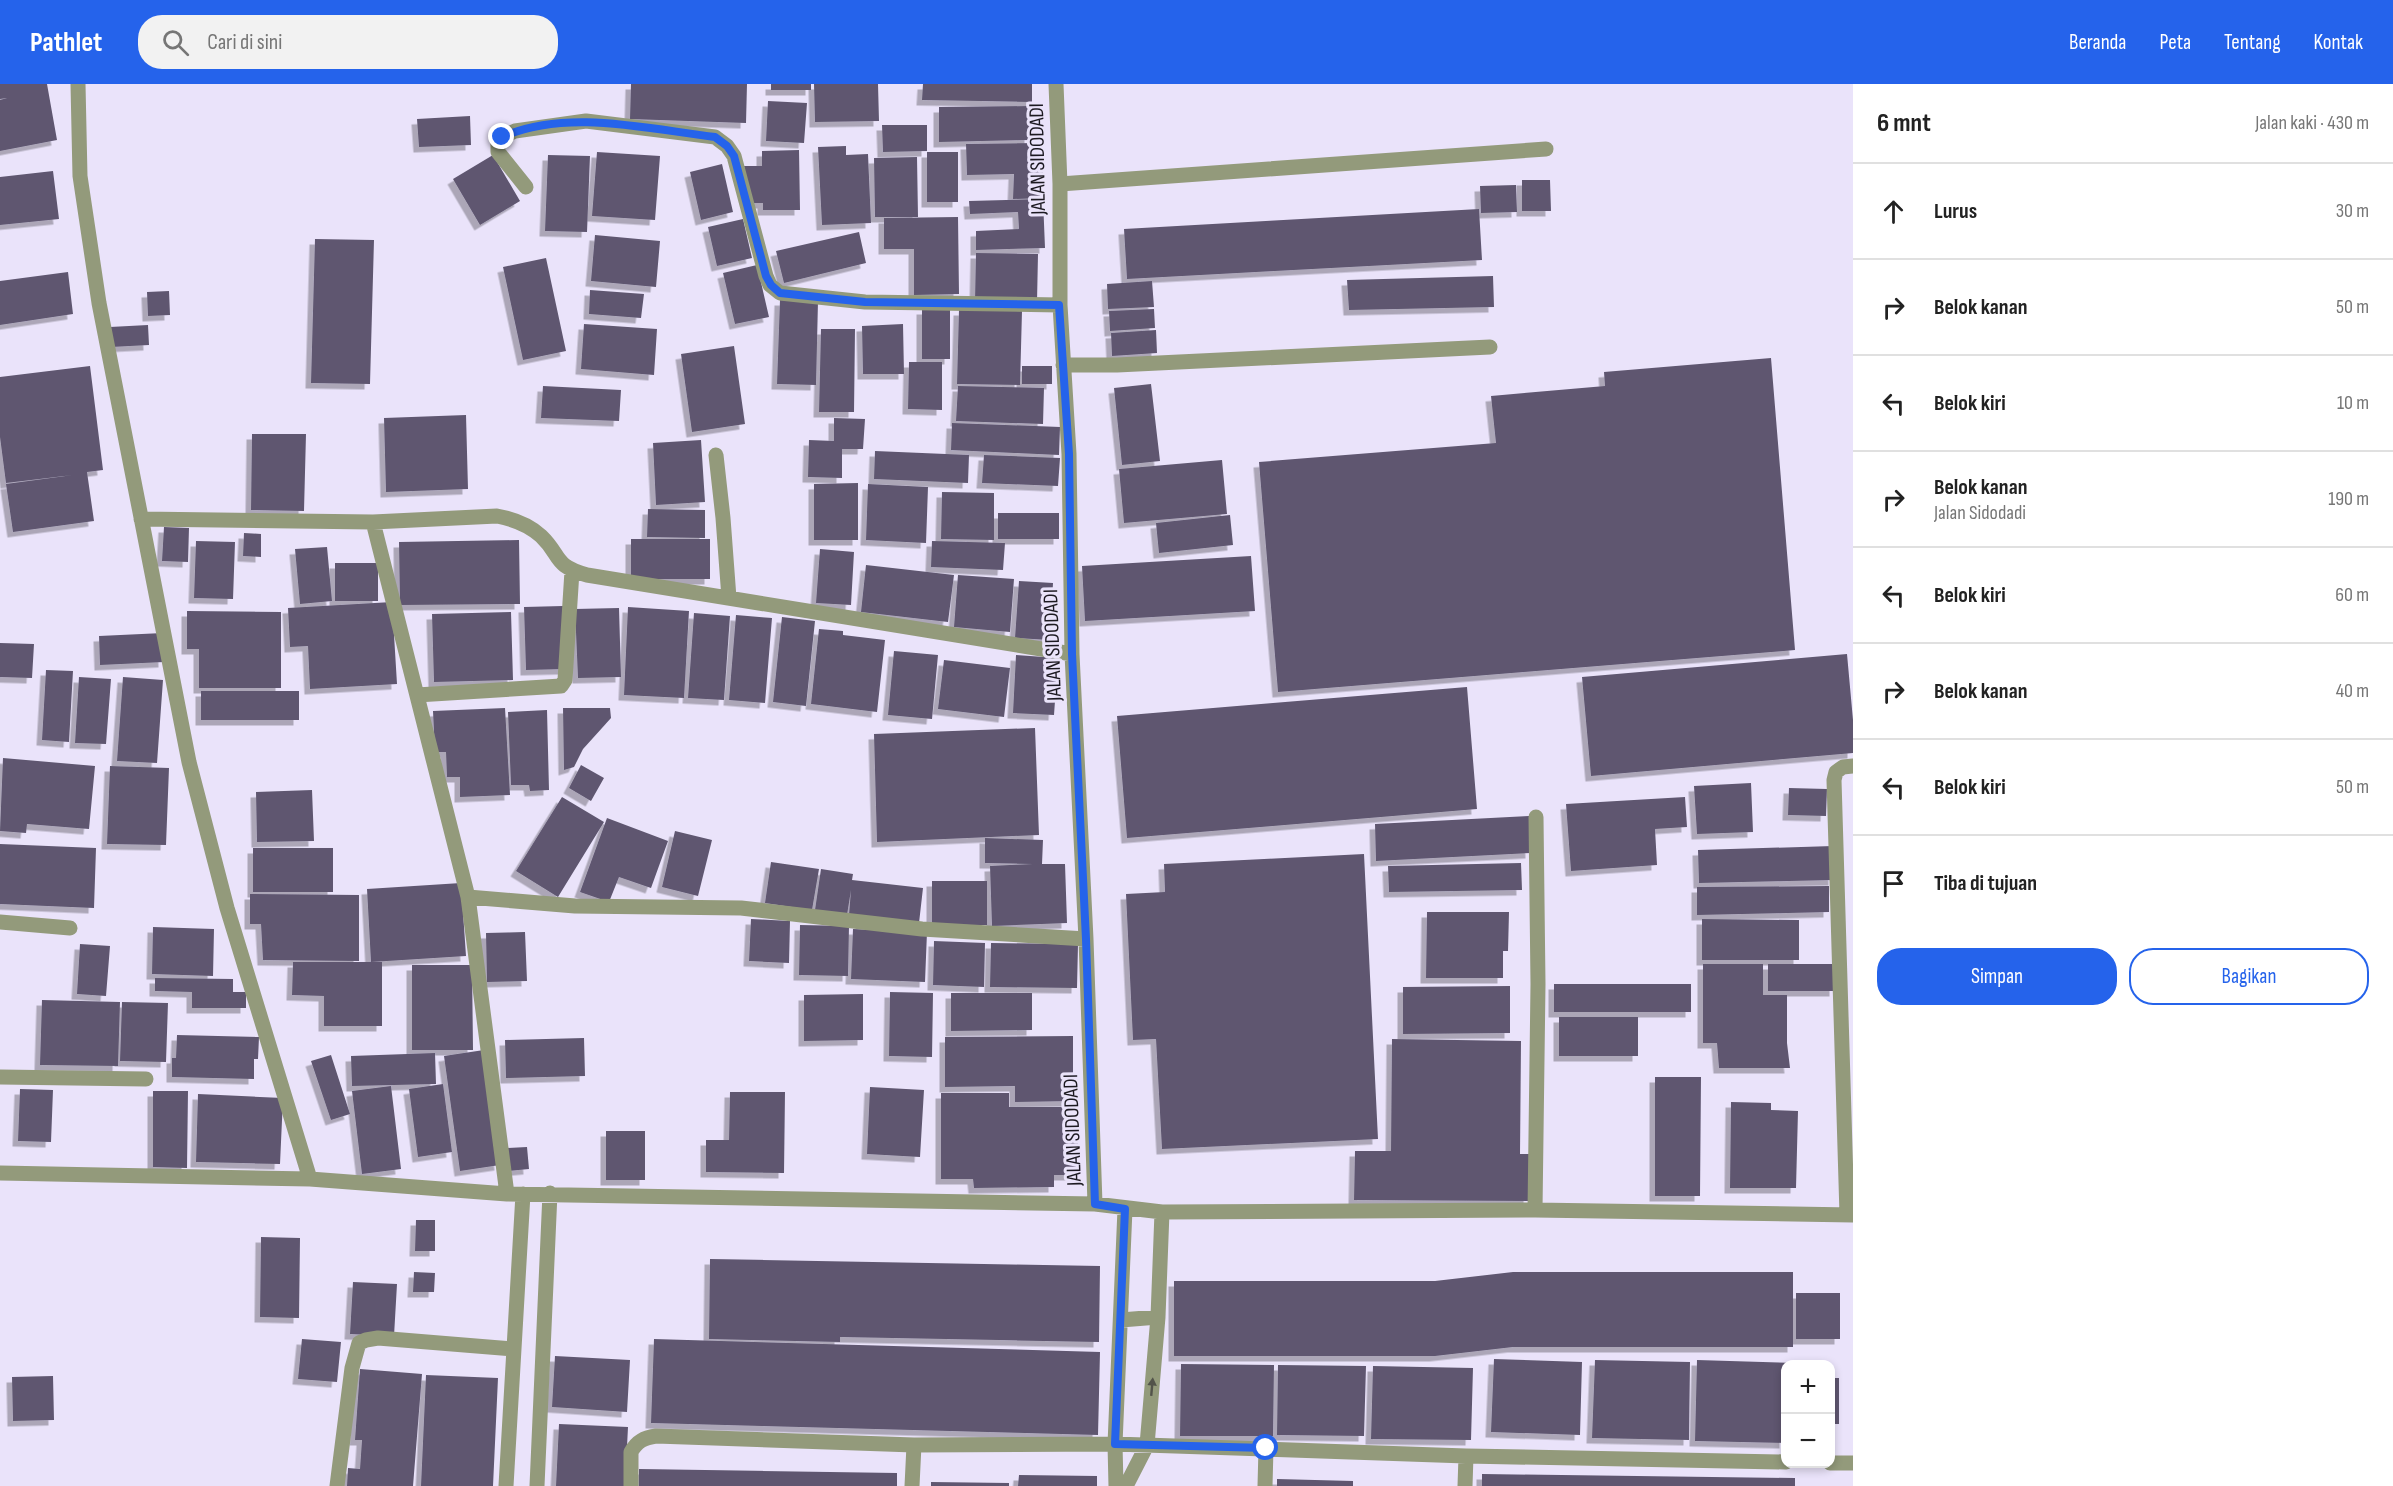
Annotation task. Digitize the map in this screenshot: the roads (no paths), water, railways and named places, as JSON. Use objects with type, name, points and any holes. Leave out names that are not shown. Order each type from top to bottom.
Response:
[{"type":"street","points":[[78,84],[80,176],[99,303],[195,785],[227,908],[310,1179]]},
{"type":"street","name":"JALAN SIDODADI","points":[[1056,84],[1060,184],[1059,305],[1069,454],[1072,654],[1086,939],[1095,1204]]},
{"type":"street","points":[[526,187],[498,152],[498,143],[502,137],[515,131],[586,121],[715,137],[727,146],[734,156],[766,276],[771,285],[780,293],[865,302],[1059,305]]},
{"type":"street","points":[[1060,184],[1546,150]]},
{"type":"street","points":[[1063,365],[1118,365],[1490,347]]},
{"type":"street","points":[[716,454],[729,598]]},
{"type":"street","points":[[141,519],[373,522],[497,516],[514,520],[541,536],[561,564],[572,571],[1072,654]]},
{"type":"street","points":[[373,522],[468,897],[507,1194]]},
{"type":"street","points":[[417,695],[561,686],[565,680],[572,571]]},
{"type":"street","points":[[0,1173],[310,1179],[507,1194],[1095,1204],[1162,1212],[1534,1210],[1850,1215],[1834,780],[1836,772],[1843,767],[1853,766]]},
{"type":"street","points":[[1534,1210],[1538,984],[1536,817]]},
{"type":"street","points":[[468,897],[575,906],[741,908],[922,929],[1086,939]]},
{"type":"street","points":[[0,922],[70,928]]},
{"type":"street","points":[[0,1077],[146,1078]]},
{"type":"street","points":[[537,1486],[550,1193]]},
{"type":"street","points":[[506,1486],[523,1194]]},
{"type":"street","points":[[1116,1486],[1115,1444],[1125,1209]]},
{"type":"street","points":[[1126,1486],[1147,1445],[1158,1317],[1162,1212]]},
{"type":"street","points":[[1121,1320],[1158,1317]]},
{"type":"street","points":[[337,1486],[352,1368],[359,1343],[378,1338],[513,1349]]},
{"type":"street","points":[[631,1486],[631,1452],[637,1442],[645,1438],[914,1445],[1115,1444],[1781,1462]]},
{"type":"street","points":[[912,1486],[914,1445]]},
{"type":"street","points":[[1265,1486],[1266,1448]]},
{"type":"street","points":[[1465,1486],[1466,1455]]},
{"type":"street","points":[[1835,1463],[1853,1463]]}]
